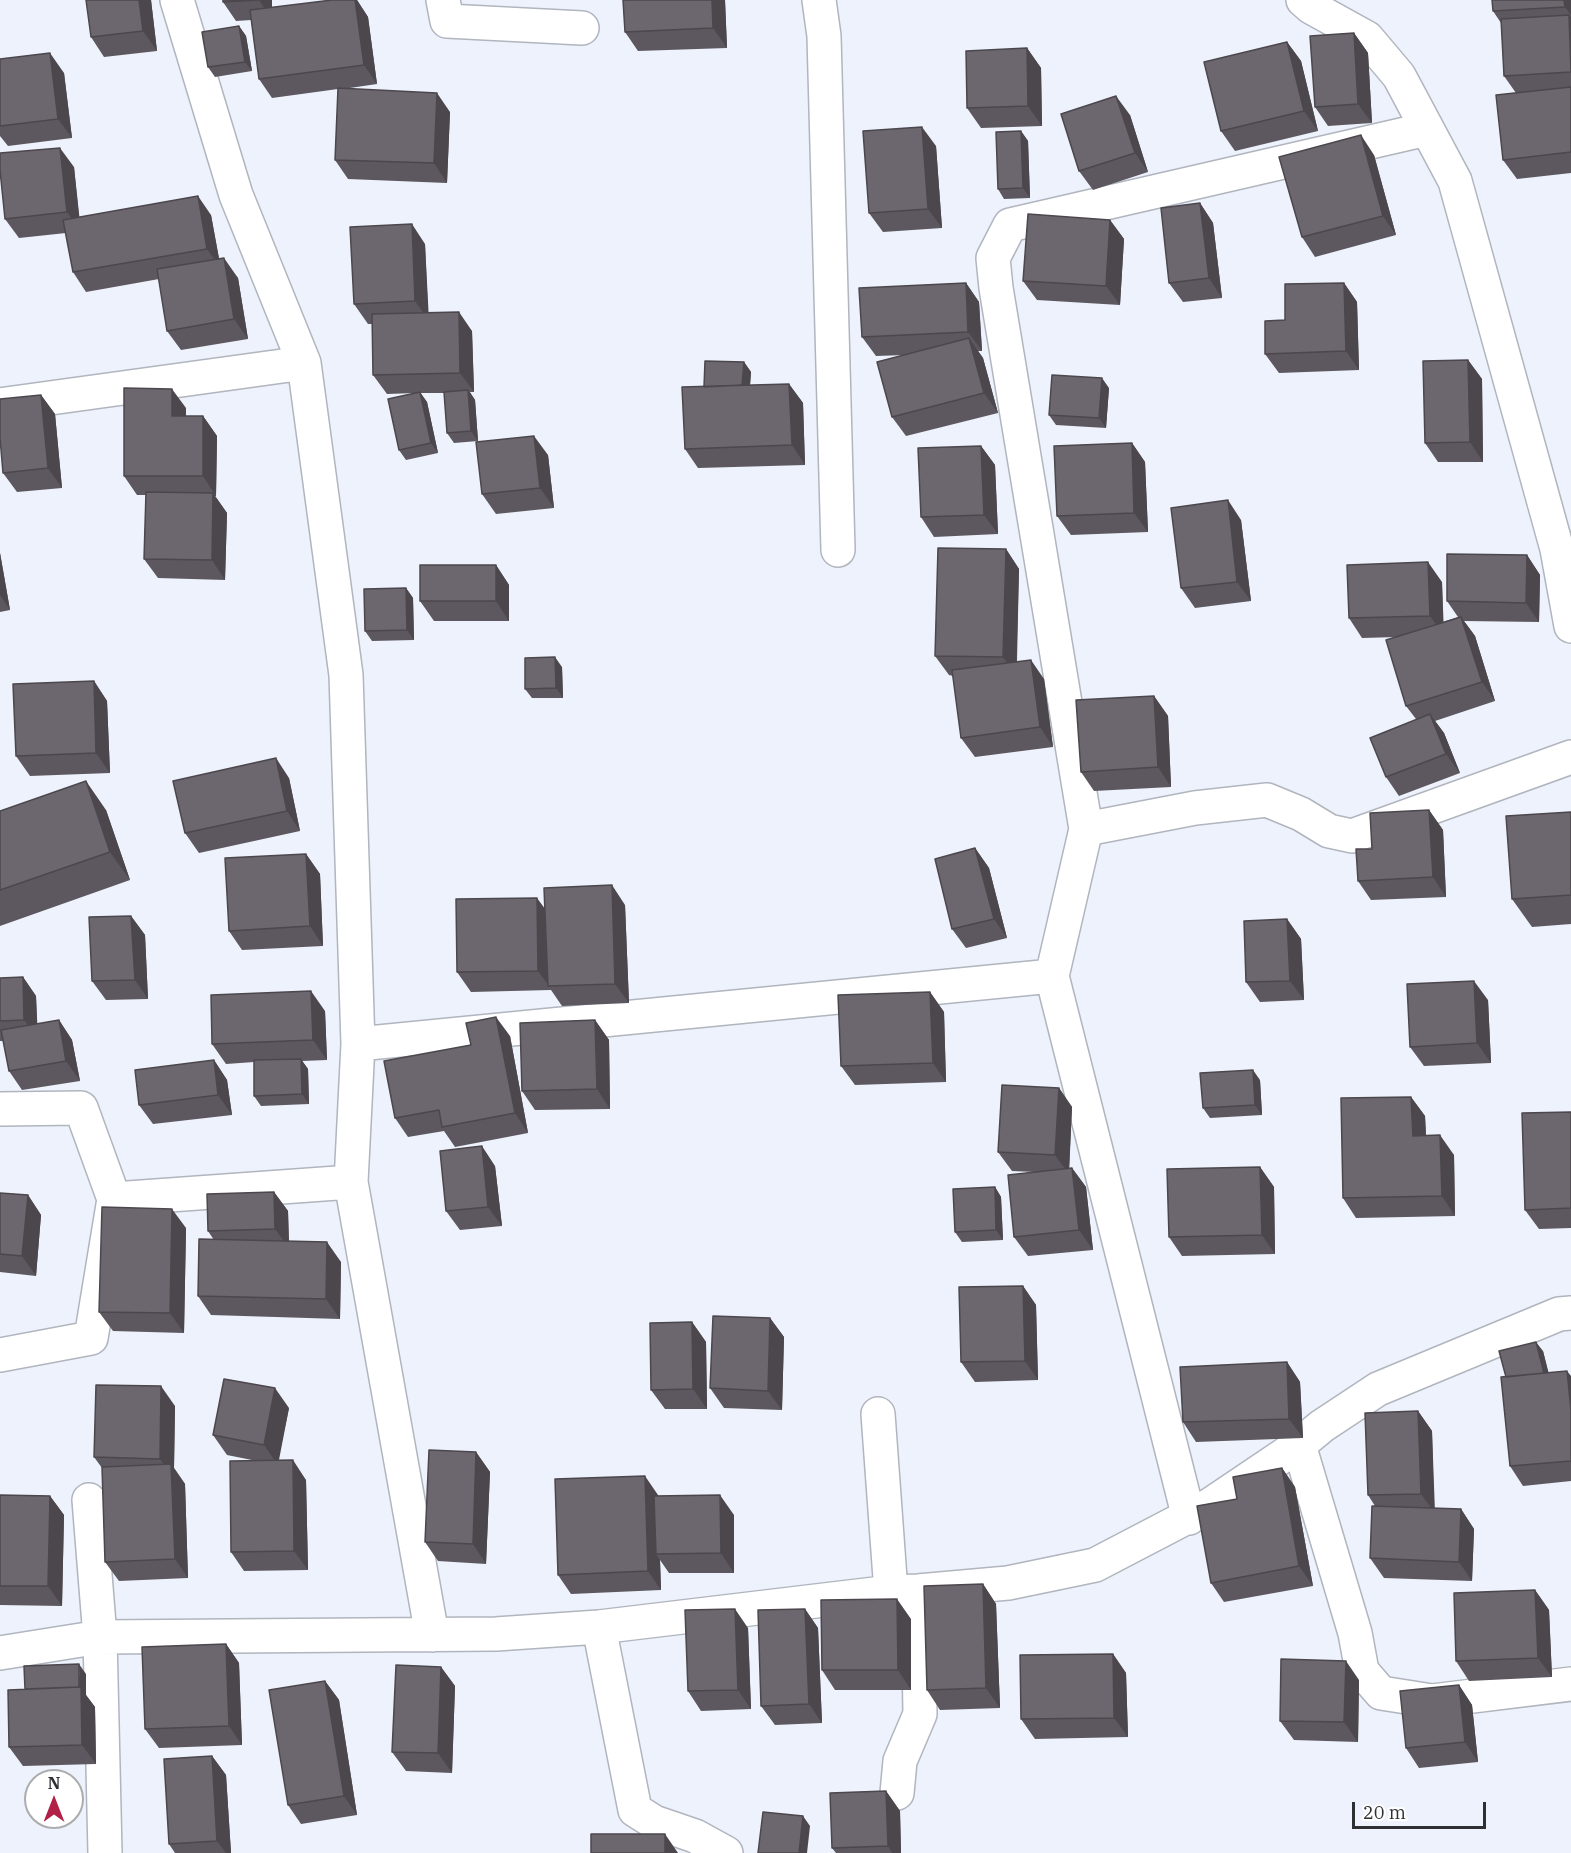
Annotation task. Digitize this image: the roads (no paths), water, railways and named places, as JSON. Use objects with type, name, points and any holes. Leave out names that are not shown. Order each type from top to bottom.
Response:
[{"type":"street","points":[[177,0],[236,195],[304,363],[346,675],[358,1044],[351,1182],[432,1635]]},
{"type":"street","points":[[443,0],[447,21],[582,28]]},
{"type":"street","points":[[819,0],[824,36],[838,550]]},
{"type":"street","points":[[1303,0],[1311,7],[1367,38],[1398,76],[1455,181],[1564,547],[1571,626]]},
{"type":"street","points":[[1189,1518],[1052,976],[1086,829],[996,288],[993,258],[1010,225],[1426,129]]},
{"type":"street","points":[[0,405],[304,363]]},
{"type":"street","points":[[1086,829],[1195,807],[1267,800],[1301,814],[1329,831],[1352,836],[1571,757]]},
{"type":"street","points":[[358,1044],[1052,976]]},
{"type":"street","points":[[0,1109],[81,1108],[114,1199],[91,1338],[0,1355]]},
{"type":"street","points":[[114,1199],[351,1182]]},
{"type":"street","points":[[0,1653],[100,1637],[496,1634],[599,1627],[904,1591],[1008,1583],[1095,1565],[1189,1518],[1378,1389],[1559,1314],[1571,1313]]},
{"type":"street","points":[[878,1414],[920,1713],[900,1761],[897,1793]]},
{"type":"street","points":[[1299,1445],[1355,1633],[1362,1671],[1381,1694],[1432,1701],[1571,1684]]},
{"type":"street","points":[[89,1500],[100,1637],[105,1853]]},
{"type":"street","points":[[599,1627],[635,1810],[654,1822],[695,1836],[726,1853]]}]
